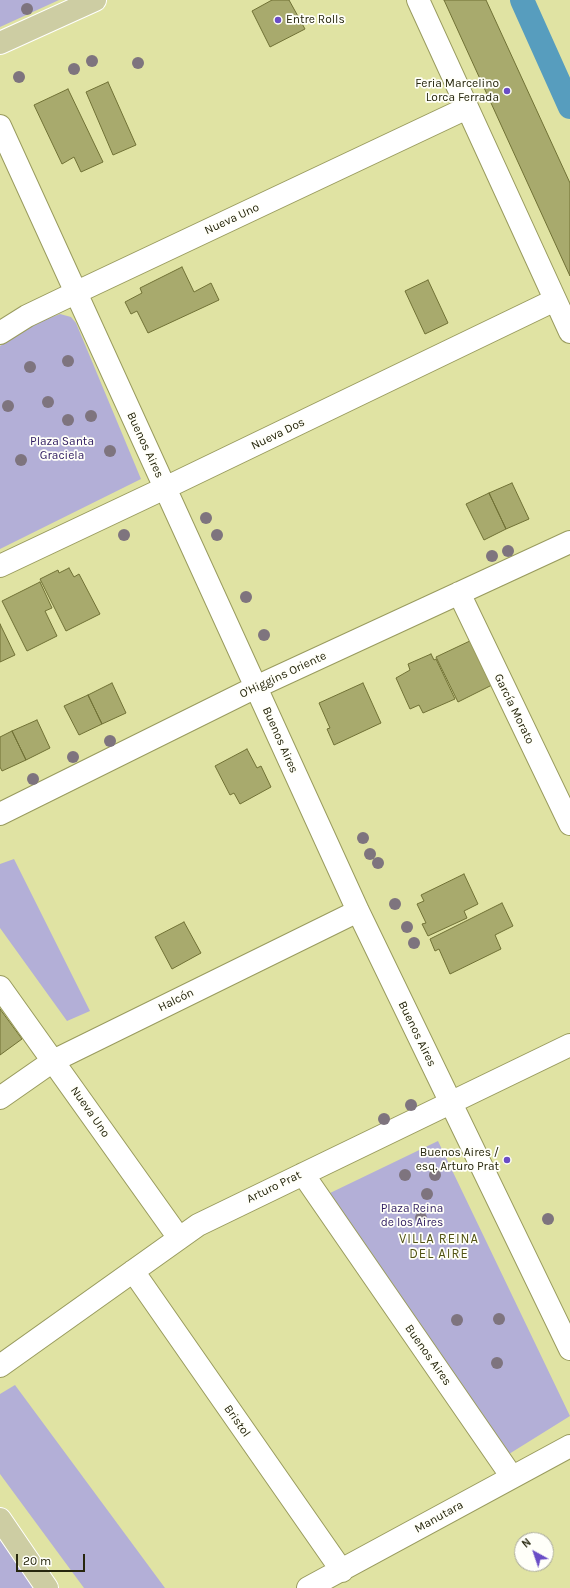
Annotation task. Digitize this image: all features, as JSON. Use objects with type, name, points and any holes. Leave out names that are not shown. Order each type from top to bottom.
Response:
[{"type":"main road","points":[[0,43],[95,0]]},
{"type":"main road","points":[[0,1519],[47,1588]]},
{"type":"street","points":[[418,0],[570,332]]},
{"type":"street","name":"Nueva Uno","points":[[0,333],[27,316],[75,292],[467,108]]},
{"type":"street","name":"Buenos Aires","points":[[0,126],[358,911],[570,1349]]},
{"type":"street","name":"Nueva Dos","points":[[0,566],[555,300]]},
{"type":"street","name":"O'Higgins Oriente","points":[[0,814],[256,687],[570,542]]},
{"type":"street","name":"García Morato","points":[[459,593],[570,824]]},
{"type":"street","name":"Halcón","points":[[0,1098],[53,1061],[358,911]]},
{"type":"street","name":"Nueva Uno","points":[[0,987],[179,1238]]},
{"type":"street","name":"Arturo Prat","points":[[0,1366],[179,1238],[214,1217],[570,1045]]},
{"type":"street","name":"Buenos Aires","points":[[303,1174],[512,1477]]},
{"type":"street","name":"Bristol","points":[[133,1271],[342,1571]]},
{"type":"street","name":"Manutara","points":[[308,1588],[342,1571],[570,1446]]},
{"type":"green space","points":[[0,0],[59,0],[0,27]]},
{"type":"green space","name":"Plaza Santa Graciela","points":[[60,314],[71,317],[76,323],[141,479],[0,549],[0,346],[39,322]]},
{"type":"green space","points":[[14,859],[90,1011],[67,1021],[0,928],[0,864]]},
{"type":"green space","name":"Plaza Reina de los Aires","points":[[438,1141],[570,1416],[509,1454],[328,1194]]},
{"type":"green space","points":[[15,1385],[165,1588],[84,1588],[0,1474],[0,1394]]},
{"type":"green space","points":[[0,1540],[33,1588],[0,1588]]},
{"type":"building","name":"Entre Rolls","points":[[272,0],[289,0],[305,29],[270,47],[252,11]]},
{"type":"building","name":"Feria Marcelino Lorca Ferrada","points":[[444,0],[486,0],[570,183],[570,276]]},
{"type":"building","points":[[108,82],[136,145],[113,155],[86,92]]},
{"type":"building","points":[[68,89],[103,162],[81,172],[74,157],[62,164],[34,105]]},
{"type":"building","points":[[182,267],[194,292],[211,283],[219,300],[148,333],[137,311],[131,314],[125,302],[142,293],[140,288]]},
{"type":"building","points":[[428,280],[448,323],[425,334],[405,291]]},
{"type":"building","points":[[512,483],[529,519],[506,529],[489,493]]},
{"type":"building","points":[[489,493],[506,529],[484,540],[466,504]]},
{"type":"building","points":[[69,568],[74,577],[79,574],[100,614],[66,631],[40,579],[58,570],[59,573]]},
{"type":"building","points":[[40,582],[52,608],[45,611],[57,636],[27,651],[2,601]]},
{"type":"building","points":[[0,624],[15,655],[0,662]]},
{"type":"building","points":[[472,640],[494,684],[458,702],[436,657]]},
{"type":"building","points":[[431,654],[434,660],[436,659],[455,699],[423,713],[419,705],[410,709],[396,678],[410,670],[408,664]]},
{"type":"building","points":[[112,683],[126,713],[102,724],[88,695]]},
{"type":"building","points":[[363,683],[381,723],[334,745],[327,729],[330,728],[319,703]]},
{"type":"building","points":[[88,695],[102,724],[79,735],[64,706]]},
{"type":"building","points":[[37,720],[50,748],[26,760],[12,731]]},
{"type":"building","points":[[12,731],[26,760],[2,771],[0,767],[0,737]]},
{"type":"building","points":[[247,749],[257,768],[261,766],[271,787],[240,804],[234,793],[230,795],[215,766]]},
{"type":"building","points":[[464,874],[478,904],[464,911],[467,918],[428,936],[422,924],[426,923],[417,904],[424,901],[421,895]]},
{"type":"building","points":[[502,903],[513,926],[495,935],[501,949],[450,974],[439,949],[435,951],[430,939]]},
{"type":"building","points":[[184,922],[201,953],[172,969],[155,937]]},
{"type":"building","points":[[0,1009],[22,1039],[0,1055]]},
{"type":"waterway","points":[[522,0],[570,107]]},
{"type":"place","name":"Entre Rolls","points":[[278,20]]},
{"type":"place","name":"Feria Marcelino Lorca Ferrada","points":[[507,91]]},
{"type":"place","name":"Buenos Aires / esq. Arturo Prat","points":[[507,1160]]},
{"type":"district","name":"VILLA REINA DEL AIRE","points":[[439,1246]]}]
